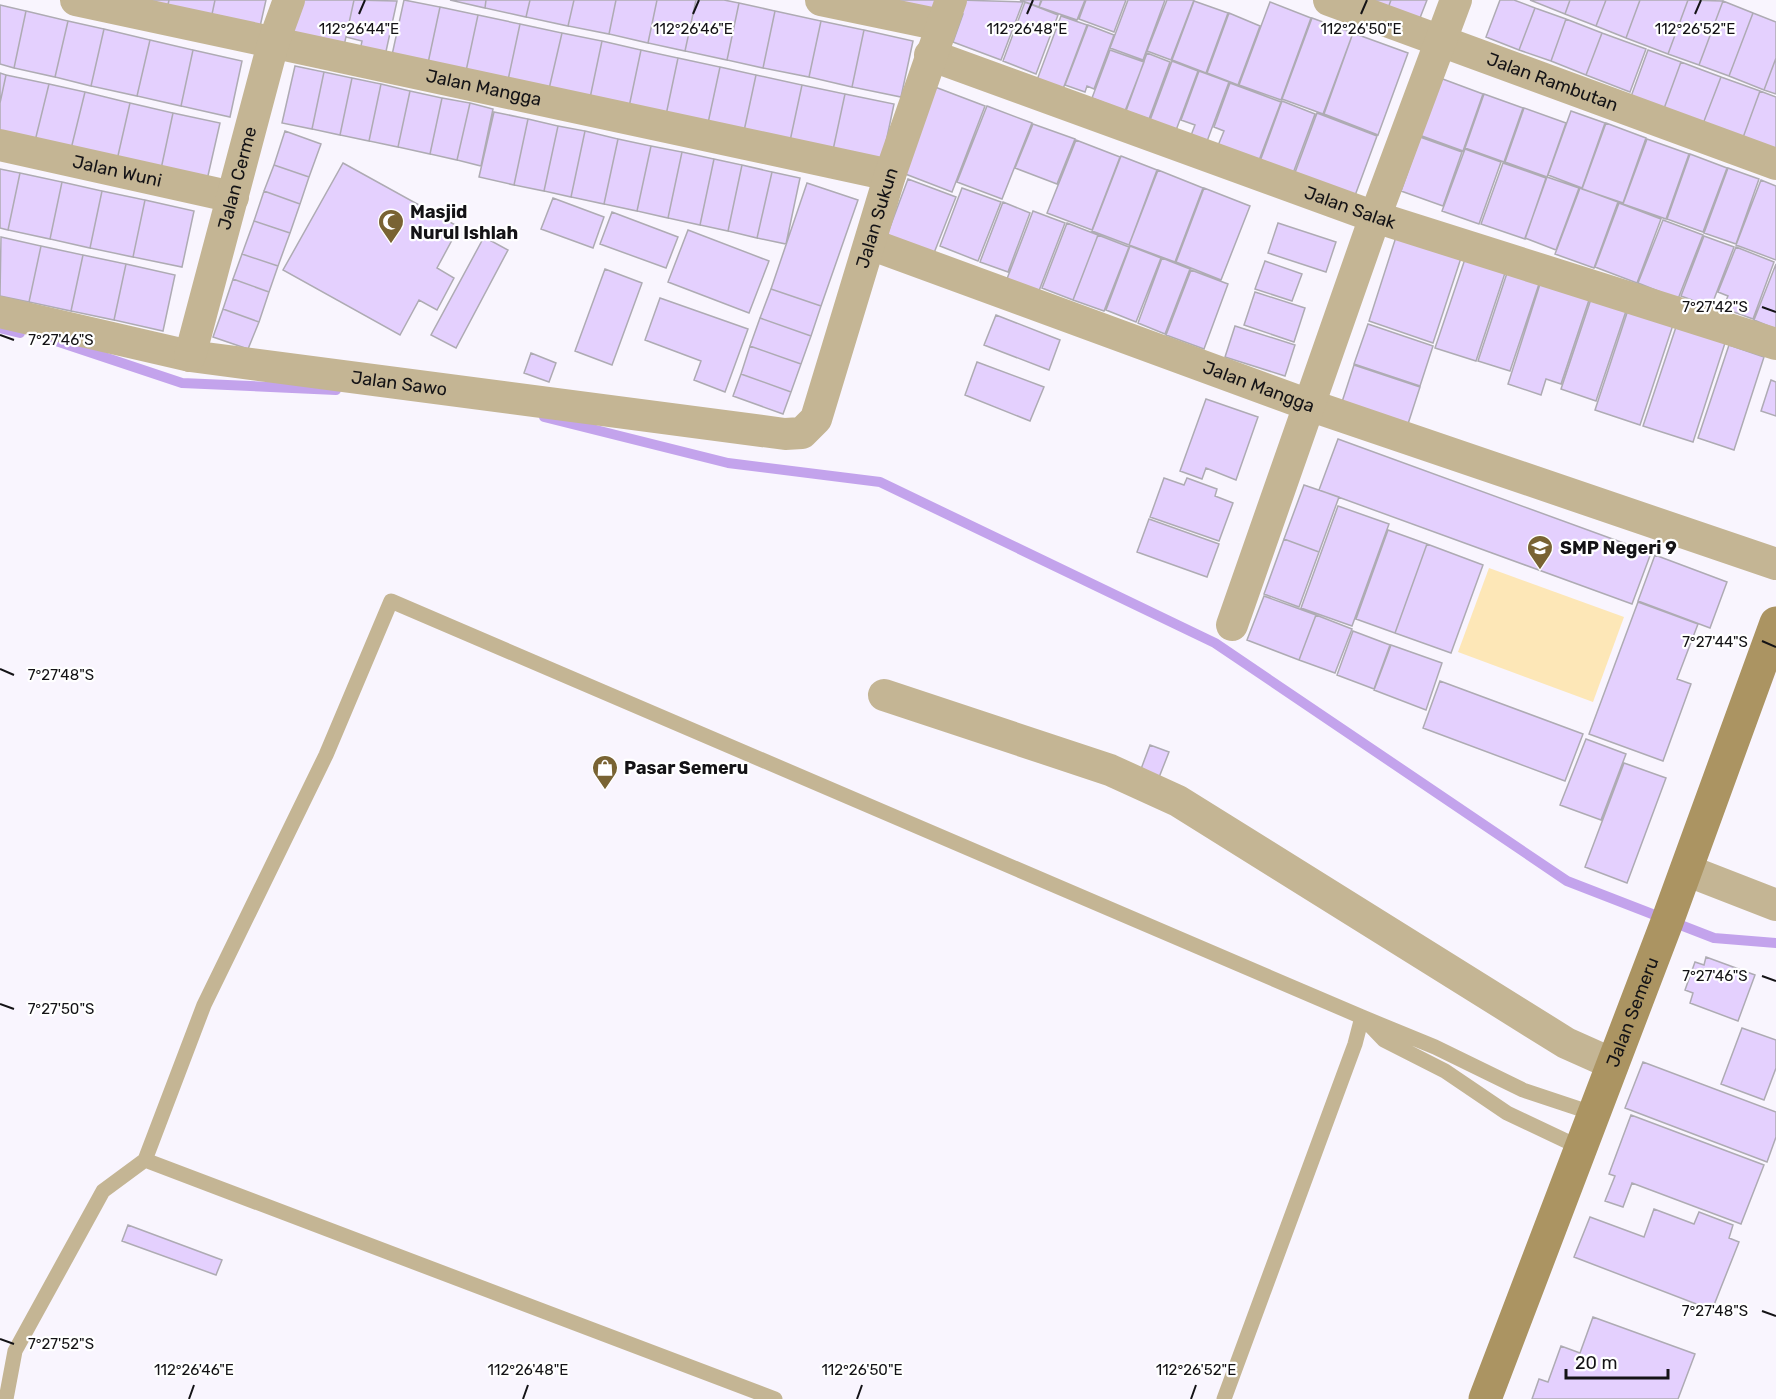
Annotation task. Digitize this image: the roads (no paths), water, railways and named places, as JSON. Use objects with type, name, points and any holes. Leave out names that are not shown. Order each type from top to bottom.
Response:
[{"type":"street","name":"Jalan Mangga","points":[[76,0],[890,175]]},
{"type":"street","name":"Jalan Cerme","points":[[190,356],[273,44],[288,0]]},
{"type":"street","points":[[821,0],[946,13]]},
{"type":"street","name":"Jalan Rambutan","points":[[1329,0],[1441,39],[1776,164]]},
{"type":"street","name":"Jalan Mangga","points":[[870,244],[1308,405],[1456,0]]},
{"type":"street","name":"Jalan Sukun","points":[[802,433],[816,419],[890,175],[946,13]]},
{"type":"street","name":"Jalan Salak","points":[[930,56],[1375,217],[1776,344]]},
{"type":"street","name":"Jalan Wuni","points":[[0,145],[233,197]]},
{"type":"street","name":"Jalan Sawo","points":[[0,312],[190,356],[785,434],[802,433]]},
{"type":"street","points":[[1232,626],[1308,405],[1776,564]]},
{"type":"street","name":"Jalan Semeru","points":[[1485,1399],[1684,877],[1776,622]]},
{"type":"street","points":[[884,695],[1110,770],[1147,785],[1178,801],[1566,1043],[1613,1064]]},
{"type":"street","points":[[1684,877],[1776,905]]},
{"type":"lane","points":[[6,1399],[15,1351],[103,1191],[145,1160],[204,1005],[326,755],[391,601],[1362,1017],[1407,1034],[1523,1090],[1595,1114]]},
{"type":"lane","points":[[1362,1017],[1384,1040],[1445,1071],[1507,1113],[1581,1148]]},
{"type":"lane","points":[[1224,1399],[1362,1017]]},
{"type":"lane","points":[[145,1160],[775,1399]]},
{"type":"waterway","points":[[0,328],[20,333]]},
{"type":"waterway","points":[[50,339],[182,383],[336,390]]},
{"type":"waterway","points":[[544,417],[728,463],[880,482],[1215,643],[1567,881],[1714,938],[1776,943]]},
{"type":"place","name":"Masjid Nurul Ishlah","points":[[391,245]]},
{"type":"place","name":"SMP Negeri 9","points":[[1540,571]]},
{"type":"place","name":"Pasar Semeru","points":[[605,791]]}]
